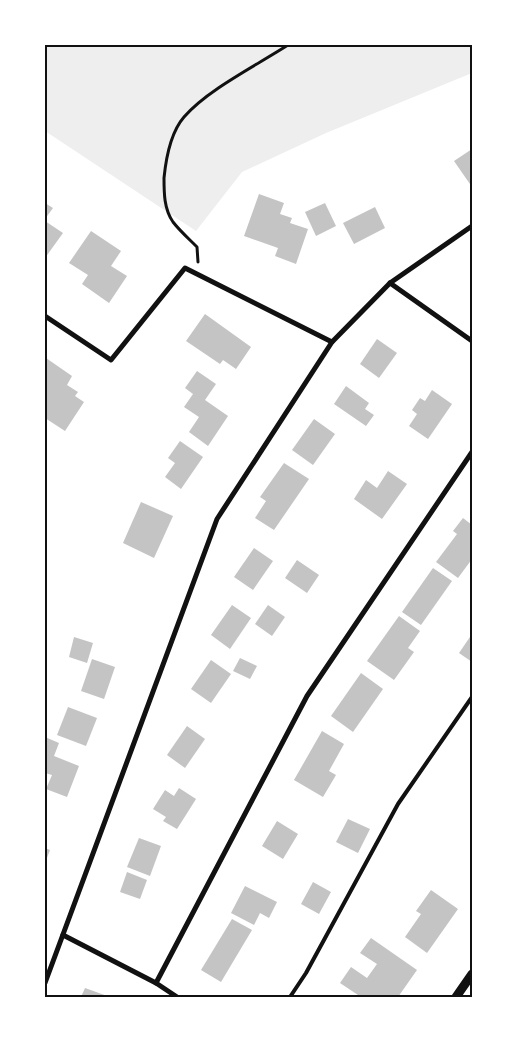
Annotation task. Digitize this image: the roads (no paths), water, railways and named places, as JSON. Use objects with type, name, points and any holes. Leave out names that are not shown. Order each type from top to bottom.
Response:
[{"type":"street","points":[[45,983],[217,519],[332,342],[390,283],[472,226]]},
{"type":"street","points":[[45,316],[111,360],[185,268],[332,342]]},
{"type":"street","points":[[390,283],[472,342]]},
{"type":"street","points":[[156,983],[307,696],[472,452]]},
{"type":"street","points":[[63,935],[156,983],[177,997]]},
{"type":"street","points":[[456,997],[472,974]]},
{"type":"lane","points":[[290,997],[306,973],[398,804],[472,697]]}]
